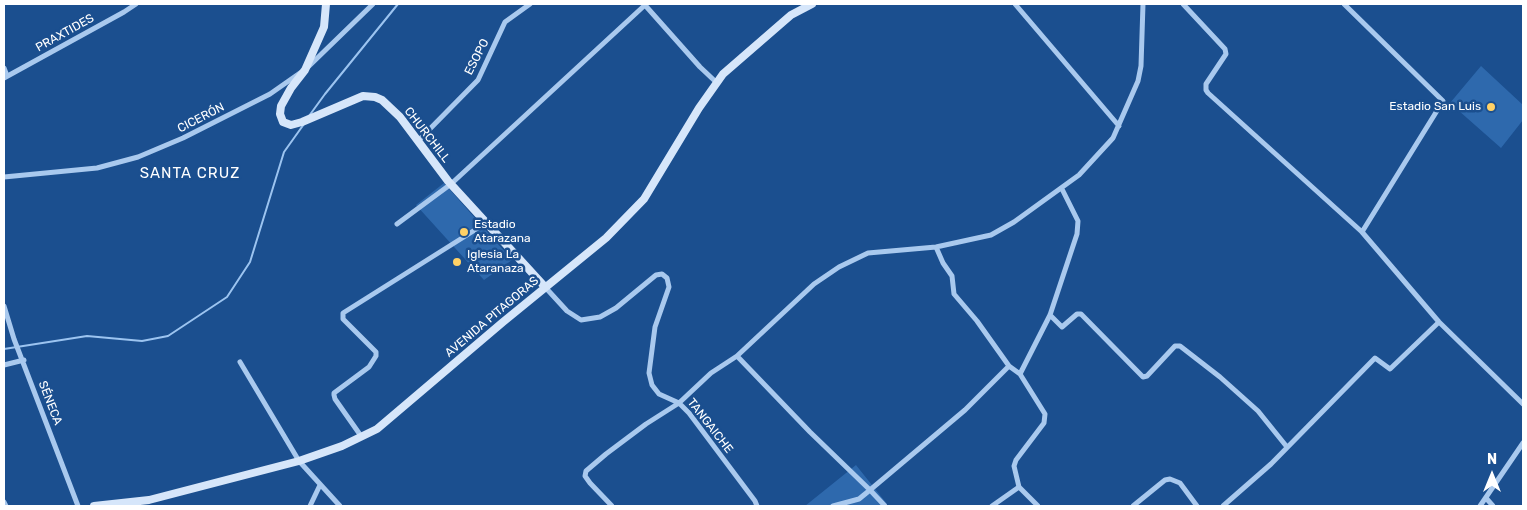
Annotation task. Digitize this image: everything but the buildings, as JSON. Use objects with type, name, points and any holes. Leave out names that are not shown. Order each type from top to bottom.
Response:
[{"type":"main road","points":[[305,70],[324,28],[326,4]]},
{"type":"main road","name":"AVENIDA PITAGORAS","points":[[94,506],[149,500],[299,461],[342,446],[377,429],[606,238],[644,199],[699,108],[723,74],[791,14],[812,4]]},
{"type":"main road","name":"CHURCHILL","points":[[305,70],[291,88],[281,106],[281,119],[291,125],[302,122],[357,97],[369,96],[382,100],[400,117],[451,184],[545,287]]},
{"type":"street","name":"PRAXTIDES","points":[[6,77],[136,4]]},
{"type":"street","name":"CICERÓN","points":[[4,177],[97,168],[138,156],[183,138],[270,94],[305,70],[373,4]]},
{"type":"street","name":"ESOPO","points":[[418,141],[478,80],[505,22],[530,4]]},
{"type":"street","points":[[397,224],[451,184],[644,4],[700,67],[717,83]]},
{"type":"street","points":[[1015,4],[1119,126]]},
{"type":"street","points":[[612,506],[585,476],[586,471],[646,424],[679,403],[711,373],[737,356],[814,284],[839,267],[868,253],[936,247],[991,235],[1014,222],[1079,175],[1113,138],[1138,81],[1143,4]]},
{"type":"street","points":[[1183,4],[1225,49],[1226,54],[1206,84],[1208,93],[1362,232],[1438,322],[1523,404]]},
{"type":"street","points":[[1344,4],[1443,102],[1362,232]]},
{"type":"street","points":[[4,68],[6,77]]},
{"type":"street","points":[[1020,374],[1050,315],[1078,227],[1078,221],[1062,189]]},
{"type":"street","points":[[361,436],[335,399],[334,393],[369,367],[376,356],[376,352],[344,319],[343,313],[486,223]]},
{"type":"street","points":[[936,247],[943,264],[952,276],[954,294],[977,321],[1009,366],[1020,374],[1045,414],[1044,423],[1014,463],[1019,486],[1038,506]]},
{"type":"street","name":"TANGAICHE","points":[[545,287],[568,311],[582,320],[600,317],[616,308],[656,275],[662,274],[667,278],[669,287],[655,327],[649,373],[652,384],[659,394],[679,403],[689,413],[757,506]]},
{"type":"street","name":"SÉNECA","points":[[4,306],[14,339],[24,360],[78,506]]},
{"type":"street","points":[[1050,315],[1062,327],[1076,315],[1080,314],[1143,377],[1147,376],[1175,346],[1180,346],[1258,411],[1287,447]]},
{"type":"street","points":[[1223,506],[1287,447],[1375,358],[1390,369],[1438,322]]},
{"type":"street","points":[[737,356],[885,506]]},
{"type":"street","points":[[4,365],[24,360]]},
{"type":"street","points":[[240,362],[299,461],[340,506]]},
{"type":"street","points":[[833,506],[859,499],[965,410],[1009,366]]},
{"type":"street","points":[[1480,506],[1523,443]]},
{"type":"street","points":[[1133,506],[1166,480],[1170,479],[1180,483],[1197,506]]},
{"type":"street","points":[[310,506],[320,485]]},
{"type":"street","points":[[992,506],[1019,486]]},
{"type":"street","points":[[1486,498],[1493,506]]},
{"type":"street","points":[[1230,501],[1235,506]]},
{"type":"street","points":[[4,502],[6,506]]},
{"type":"shaded area","points":[[1481,66],[1523,105],[1523,120],[1501,148],[1450,103]]},
{"type":"shaded area","points":[[444,183],[512,260],[484,280],[416,205]]},
{"type":"shaded area","points":[[856,465],[887,504],[884,506],[805,506]]},
{"type":"waterway","points":[[309,116],[398,4]]},
{"type":"waterway","points":[[4,349],[87,336],[142,341],[168,336],[227,297],[250,262],[284,152],[304,124]]},
{"type":"place","name":"Estadio San Luis","points":[[1491,107]]},
{"type":"place","name":"Estadio Atarazana","points":[[464,232]]},
{"type":"place","name":"Iglesia La Ataranaza","points":[[457,262]]},
{"type":"district","name":"SANTA CRUZ","points":[[190,174]]}]
